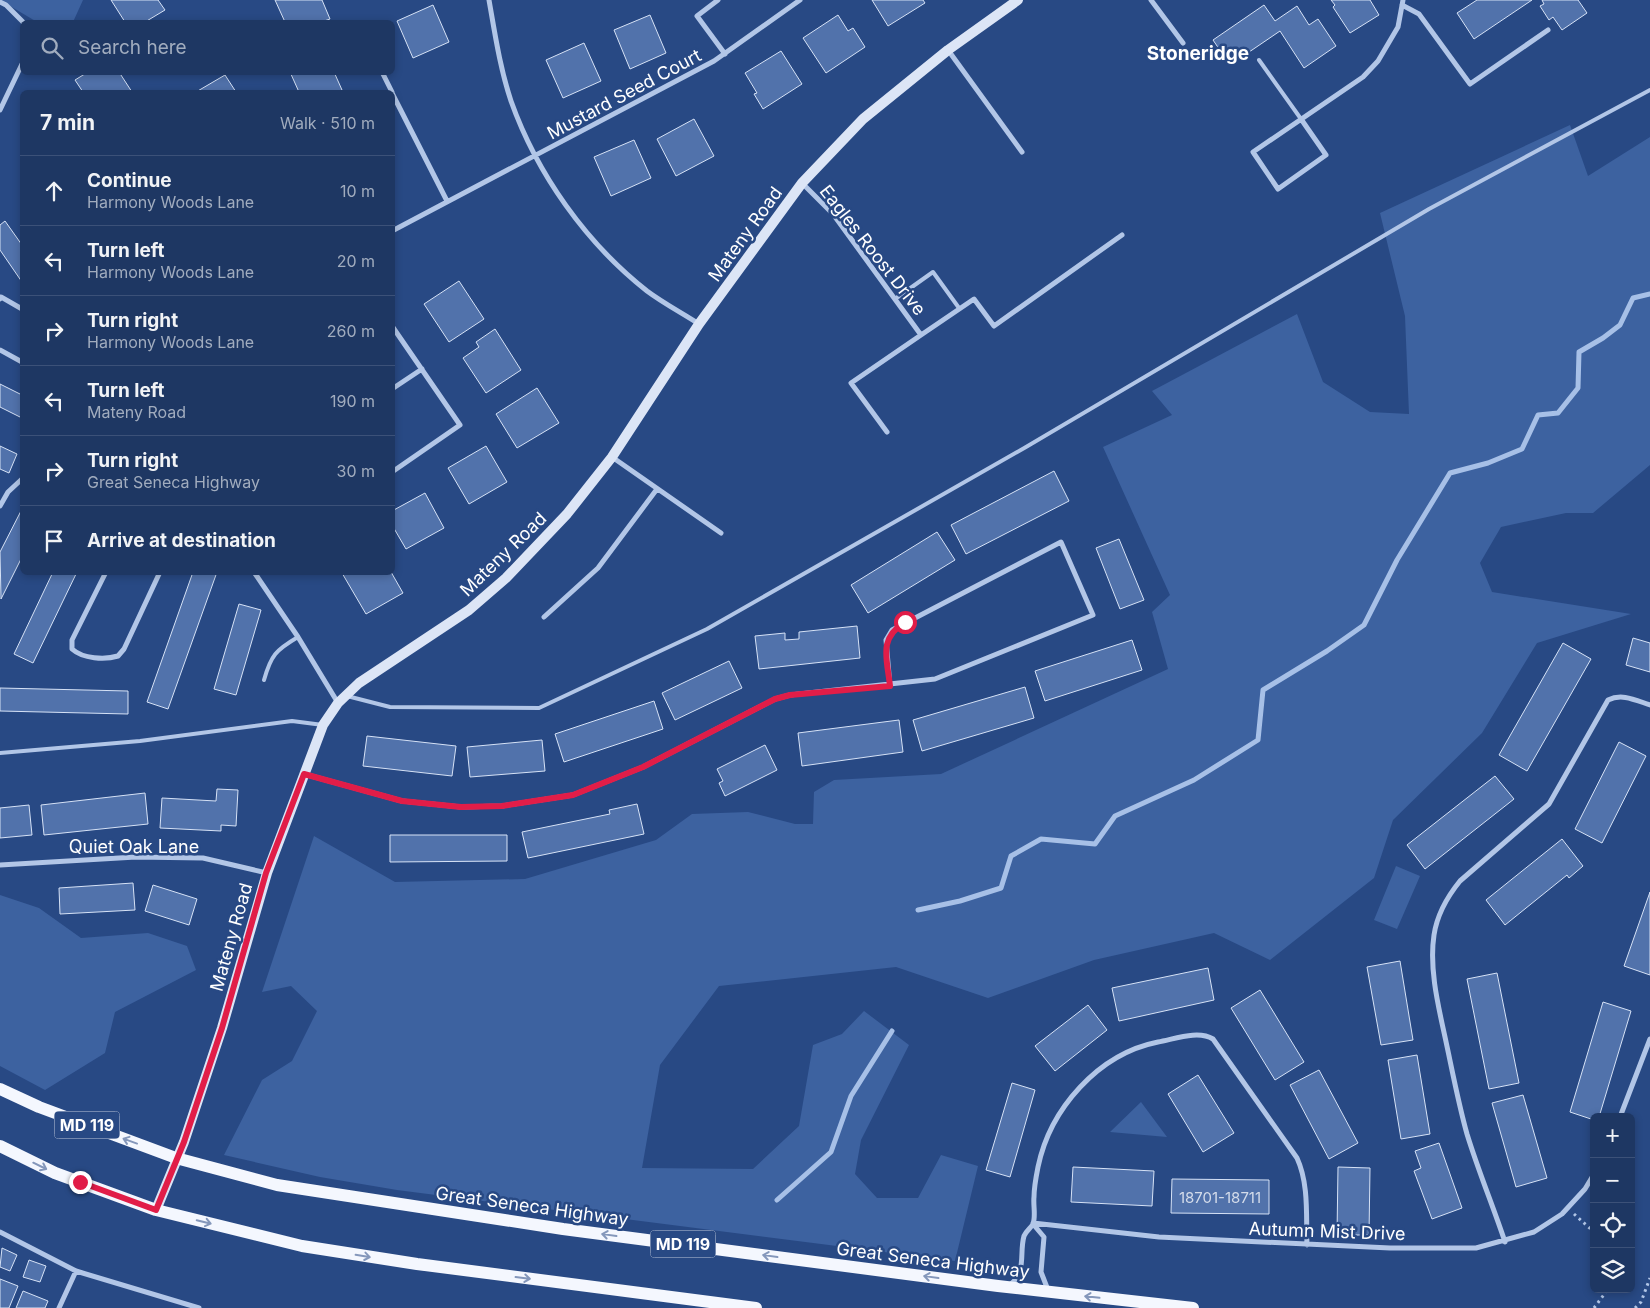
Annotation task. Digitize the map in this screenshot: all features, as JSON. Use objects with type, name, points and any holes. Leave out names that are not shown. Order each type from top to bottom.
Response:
[{"type":"main road","name":"Great Seneca Highway","points":[[0,1089],[39,1107],[176,1158],[277,1185],[397,1204],[998,1286],[1193,1308]]},
{"type":"main road","points":[[0,1146],[55,1173],[156,1210],[302,1246],[417,1264],[756,1308]]},
{"type":"street","points":[[489,0],[499,58],[511,101],[534,156],[564,203],[605,252],[647,291],[699,324]]},
{"type":"street","name":"Mustard Seed Court","points":[[718,0],[697,16],[725,54]]},
{"type":"street","name":"Mustard Seed Court","points":[[395,229],[725,54],[800,0]]},
{"type":"street","name":"Mateny Road","points":[[156,1210],[184,1142],[222,1028],[266,873],[323,726],[338,703],[359,683],[469,610],[506,578],[567,514],[612,457],[699,324],[802,183],[863,119],[948,50],[1018,0]]},
{"type":"street","points":[[1151,0],[1182,43]]},
{"type":"street","points":[[0,2],[17,14],[22,20]]},
{"type":"street","points":[[1301,119],[1326,155],[1278,189],[1253,152],[1301,119],[1363,77],[1378,60],[1398,27],[1403,2],[1420,14],[1470,84],[1548,30]]},
{"type":"street","points":[[948,50],[1022,152]]},
{"type":"street","points":[[0,110],[20,68]]},
{"type":"street","points":[[383,75],[391,90]]},
{"type":"street","points":[[395,99],[447,201]]},
{"type":"street","name":"Eagles Roost Drive","points":[[802,183],[833,214],[922,334]]},
{"type":"street","name":"Eagles Roost Drive","points":[[887,432],[851,382],[974,299],[994,326],[1122,235]]},
{"type":"street","points":[[0,299],[1,297],[20,307]]},
{"type":"street","points":[[395,330],[460,425],[395,470]]},
{"type":"street","points":[[0,350],[20,361]]},
{"type":"street","points":[[395,386],[422,369]]},
{"type":"street","points":[[612,457],[720,533]]},
{"type":"street","points":[[1,503],[20,480]]},
{"type":"street","points":[[544,617],[598,568],[657,489]]},
{"type":"street","points":[[304,774],[402,801],[461,807],[502,806],[573,795],[643,767],[775,699],[790,695],[890,686],[935,680],[1093,615],[1061,542],[892,630],[886,640],[890,686]]},
{"type":"street","points":[[104,575],[72,640],[72,649],[78,654],[108,659],[118,656],[124,649],[156,575]]},
{"type":"street","points":[[256,575],[298,637],[338,703]]},
{"type":"street","points":[[1505,1242],[1467,1135],[1452,1074],[1440,1016],[1434,972],[1432,952],[1436,923],[1449,895],[1460,881],[1549,804],[1608,700],[1616,696],[1629,697],[1650,705]]},
{"type":"street","name":"Quiet Oak Lane","points":[[0,864],[136,857],[203,858],[266,873]]},
{"type":"street","points":[[998,1286],[1011,1284],[1022,1270],[1024,1235],[1033,1223],[1038,1167],[1045,1138],[1078,1088],[1105,1066],[1152,1044],[1206,1035],[1213,1039],[1245,1082],[1300,1165],[1305,1184],[1307,1244]]},
{"type":"street","points":[[1622,1113],[1650,1038]]},
{"type":"street","name":"Autumn Mist Drive","points":[[1033,1223],[1159,1237],[1307,1244],[1476,1248],[1505,1242],[1534,1232],[1567,1209],[1590,1181]]},
{"type":"street","points":[[1033,1223],[1044,1237],[1041,1272],[1049,1292]]},
{"type":"street","points":[[0,1232],[76,1271],[199,1308]]},
{"type":"street","points":[[59,1308],[76,1271]]},
{"type":"lane","points":[[1259,60],[1301,119]]},
{"type":"lane","points":[[346,696],[390,707],[539,708],[707,629],[1026,447],[1429,209],[1650,90]]},
{"type":"lane","points":[[895,299],[933,272],[960,308]]},
{"type":"lane","points":[[264,680],[274,655],[281,647],[298,637]]},
{"type":"lane","points":[[0,753],[140,741],[292,721],[323,726]]},
{"type":"path","points":[[1567,1209],[1590,1229]]},
{"type":"path","points":[[1636,1308],[1641,1302],[1650,1278]]},
{"type":"path","points":[[1594,1308],[1605,1293]]},
{"type":"shaded area","points":[[0,0],[83,0],[74,20],[34,20]]},
{"type":"shaded area","points":[[1570,125],[1588,176],[1650,137],[1650,465],[1593,513],[1566,513],[1501,527],[1480,563],[1492,592],[1631,614],[1537,643],[1482,733],[1393,820],[1374,878],[1270,960],[1214,933],[1094,960],[988,998],[896,967],[719,986],[660,1065],[642,1168],[753,1169],[799,1126],[813,1045],[842,1034],[864,1011],[909,1045],[861,1140],[855,1174],[877,1198],[918,1198],[941,1155],[978,1166],[955,1261],[397,1190],[320,1177],[224,1155],[262,1080],[292,1061],[317,1011],[291,986],[262,992],[314,836],[395,882],[525,879],[656,840],[692,814],[748,812],[795,824],[813,824],[814,792],[834,780],[941,774],[1168,669],[1152,612],[1170,595],[1103,447],[1172,415],[1152,391],[1297,314],[1323,382],[1370,412],[1409,414],[1405,316],[1380,213]]},
{"type":"shaded area","points":[[1396,866],[1420,876],[1397,929],[1374,920]]},
{"type":"shaded area","points":[[0,895],[39,908],[81,938],[148,933],[187,946],[196,970],[115,1012],[105,1053],[45,1090],[0,1066]]},
{"type":"shaded area","points":[[1141,1102],[1167,1137],[1110,1132]]},
{"type":"building","points":[[111,0],[158,0],[165,10],[148,20],[124,20]]},
{"type":"building","points":[[275,0],[322,0],[330,19],[327,20],[284,20]]},
{"type":"building","points":[[872,0],[923,0],[925,3],[888,26]]},
{"type":"building","points":[[1331,0],[1370,0],[1379,15],[1350,33],[1333,7],[1335,5]]},
{"type":"building","points":[[1477,0],[1532,0],[1474,39],[1457,13]]},
{"type":"building","points":[[1542,0],[1578,0],[1587,13],[1562,30],[1553,17],[1549,20],[1540,6],[1544,4]]},
{"type":"building","points":[[433,5],[449,42],[413,58],[397,21]]},
{"type":"building","points":[[1264,5],[1275,21],[1297,6],[1309,25],[1318,19],[1336,46],[1304,68],[1280,31],[1230,65],[1213,40]]},
{"type":"building","points":[[650,15],[666,53],[630,69],[614,30]]},
{"type":"building","points":[[838,15],[848,31],[853,28],[865,47],[826,73],[803,38]]},
{"type":"building","points":[[584,43],[601,81],[563,98],[546,60]]},
{"type":"building","points":[[781,51],[802,84],[763,109],[754,94],[757,93],[745,73]]},
{"type":"building","points":[[83,75],[121,75],[131,90],[82,90],[75,80]]},
{"type":"building","points":[[225,75],[235,90],[199,90]]},
{"type":"building","points":[[291,75],[335,75],[342,90],[298,90]]},
{"type":"building","points":[[694,119],[714,156],[676,176],[657,139]]},
{"type":"building","points":[[634,140],[651,178],[611,196],[594,157]]},
{"type":"building","points":[[5,221],[20,242],[20,279],[0,250],[0,225]]},
{"type":"building","points":[[459,281],[484,319],[449,342],[424,304]]},
{"type":"building","points":[[495,329],[521,370],[486,393],[463,358],[479,347],[476,342]]},
{"type":"building","points":[[0,384],[20,394],[20,417],[0,407]]},
{"type":"building","points":[[537,388],[559,423],[517,448],[496,414]]},
{"type":"building","points":[[0,446],[17,454],[9,473],[0,469]]},
{"type":"building","points":[[486,446],[507,482],[469,504],[448,468]]},
{"type":"building","points":[[1054,471],[1069,501],[966,554],[951,525]]},
{"type":"building","points":[[425,493],[444,528],[406,549],[395,530],[395,509]]},
{"type":"building","points":[[20,513],[20,561],[1,599],[0,552]]},
{"type":"building","points":[[937,532],[955,560],[868,613],[851,585]]},
{"type":"building","points":[[1119,539],[1144,600],[1120,609],[1096,548]]},
{"type":"building","points":[[52,575],[76,575],[33,663],[14,654]]},
{"type":"building","points":[[192,575],[216,575],[168,709],[147,702]]},
{"type":"building","points":[[343,575],[393,575],[403,593],[366,614]]},
{"type":"building","points":[[239,604],[261,610],[236,695],[214,689]]},
{"type":"building","points":[[857,626],[860,658],[759,669],[755,636],[785,633],[785,640],[799,639],[799,632]]},
{"type":"building","points":[[1633,638],[1650,643],[1650,672],[1626,665]]},
{"type":"building","points":[[1132,640],[1142,670],[1045,701],[1035,671]]},
{"type":"building","points":[[1563,643],[1591,659],[1527,771],[1499,755]]},
{"type":"building","points":[[729,661],[742,688],[675,720],[662,693]]},
{"type":"building","points":[[1025,687],[1034,718],[922,751],[913,720]]},
{"type":"building","points":[[0,688],[128,691],[128,714],[0,711]]},
{"type":"building","points":[[654,701],[663,729],[564,762],[555,734]]},
{"type":"building","points":[[899,720],[903,752],[802,766],[798,733]]},
{"type":"building","points":[[367,736],[456,746],[452,776],[363,766]]},
{"type":"building","points":[[542,740],[545,771],[470,777],[467,747]]},
{"type":"building","points":[[1619,742],[1646,756],[1602,843],[1575,829]]},
{"type":"building","points":[[765,745],[777,770],[725,796],[719,783],[723,781],[717,769]]},
{"type":"building","points":[[1495,776],[1514,799],[1425,869],[1407,845]]},
{"type":"building","points":[[217,789],[238,790],[236,826],[221,825],[221,831],[160,828],[162,798],[216,801]]},
{"type":"building","points":[[145,793],[148,824],[44,835],[41,805]]},
{"type":"building","points":[[637,804],[644,834],[528,858],[522,832],[610,814],[609,810]]},
{"type":"building","points":[[29,805],[32,835],[0,838],[0,808]]},
{"type":"building","points":[[390,835],[507,835],[507,861],[390,862]]},
{"type":"building","points":[[1562,839],[1583,866],[1569,878],[1567,875],[1505,925],[1486,900]]},
{"type":"building","points":[[133,883],[135,910],[60,914],[59,888]]},
{"type":"building","points":[[153,885],[197,899],[189,925],[145,911]]},
{"type":"building","points":[[1650,892],[1650,975],[1624,966]]},
{"type":"building","points":[[1400,961],[1413,1040],[1381,1045],[1367,967]]},
{"type":"building","points":[[1208,968],[1214,1000],[1119,1021],[1112,988]]},
{"type":"building","points":[[1497,973],[1519,1083],[1489,1089],[1467,979]]},
{"type":"building","points":[[1260,990],[1304,1062],[1275,1080],[1231,1008]]},
{"type":"building","points":[[1603,1002],[1631,1011],[1600,1113],[1590,1113],[1590,1119],[1570,1112]]},
{"type":"building","points":[[1088,1005],[1107,1030],[1055,1071],[1035,1046]]},
{"type":"building","points":[[1417,1055],[1430,1134],[1401,1139],[1388,1060]]},
{"type":"building","points":[[1319,1070],[1358,1143],[1329,1159],[1290,1085]]},
{"type":"building","points":[[1198,1075],[1234,1133],[1203,1152],[1168,1094]]},
{"type":"building","points":[[1012,1083],[1035,1090],[1010,1177],[986,1170]]},
{"type":"building","points":[[1523,1095],[1547,1178],[1516,1187],[1492,1103]]},
{"type":"building","points":[[1439,1143],[1462,1208],[1432,1219],[1414,1171],[1421,1168],[1415,1151]]},
{"type":"building","points":[[1073,1167],[1154,1171],[1152,1206],[1071,1202]]},
{"type":"building","points":[[1338,1167],[1370,1168],[1369,1235],[1337,1235]]},
{"type":"building","points":[[1172,1179],[1269,1180],[1269,1214],[1171,1213]]},
{"type":"building","points":[[2,1248],[17,1255],[10,1271],[0,1267]]},
{"type":"building","points":[[29,1260],[46,1266],[40,1282],[23,1277]]},
{"type":"building","points":[[0,1279],[18,1286],[9,1308],[0,1308]]},
{"type":"building","points":[[23,1291],[48,1301],[45,1308],[16,1308]]},
{"type":"waterway","points":[[918,910],[960,901],[1001,888],[1011,856],[1041,839],[1095,844],[1115,816],[1194,780],[1258,740],[1263,690],[1327,651],[1364,625],[1397,560],[1450,473],[1488,463],[1522,449],[1538,415],[1558,413],[1578,388],[1579,352],[1603,338],[1620,325],[1633,298],[1650,294]]},
{"type":"waterway","points":[[777,1200],[831,1152],[851,1096],[892,1031]]},
{"type":"district","name":"Stoneridge","points":[[1198,53]]},
{"type":"route","points":[[80,1182],[156,1210],[184,1142],[222,1028],[266,873],[304,774],[402,801],[461,807],[502,806],[573,795],[643,767],[775,699],[790,695],[890,686],[886,640],[892,630],[905,622]]}]
